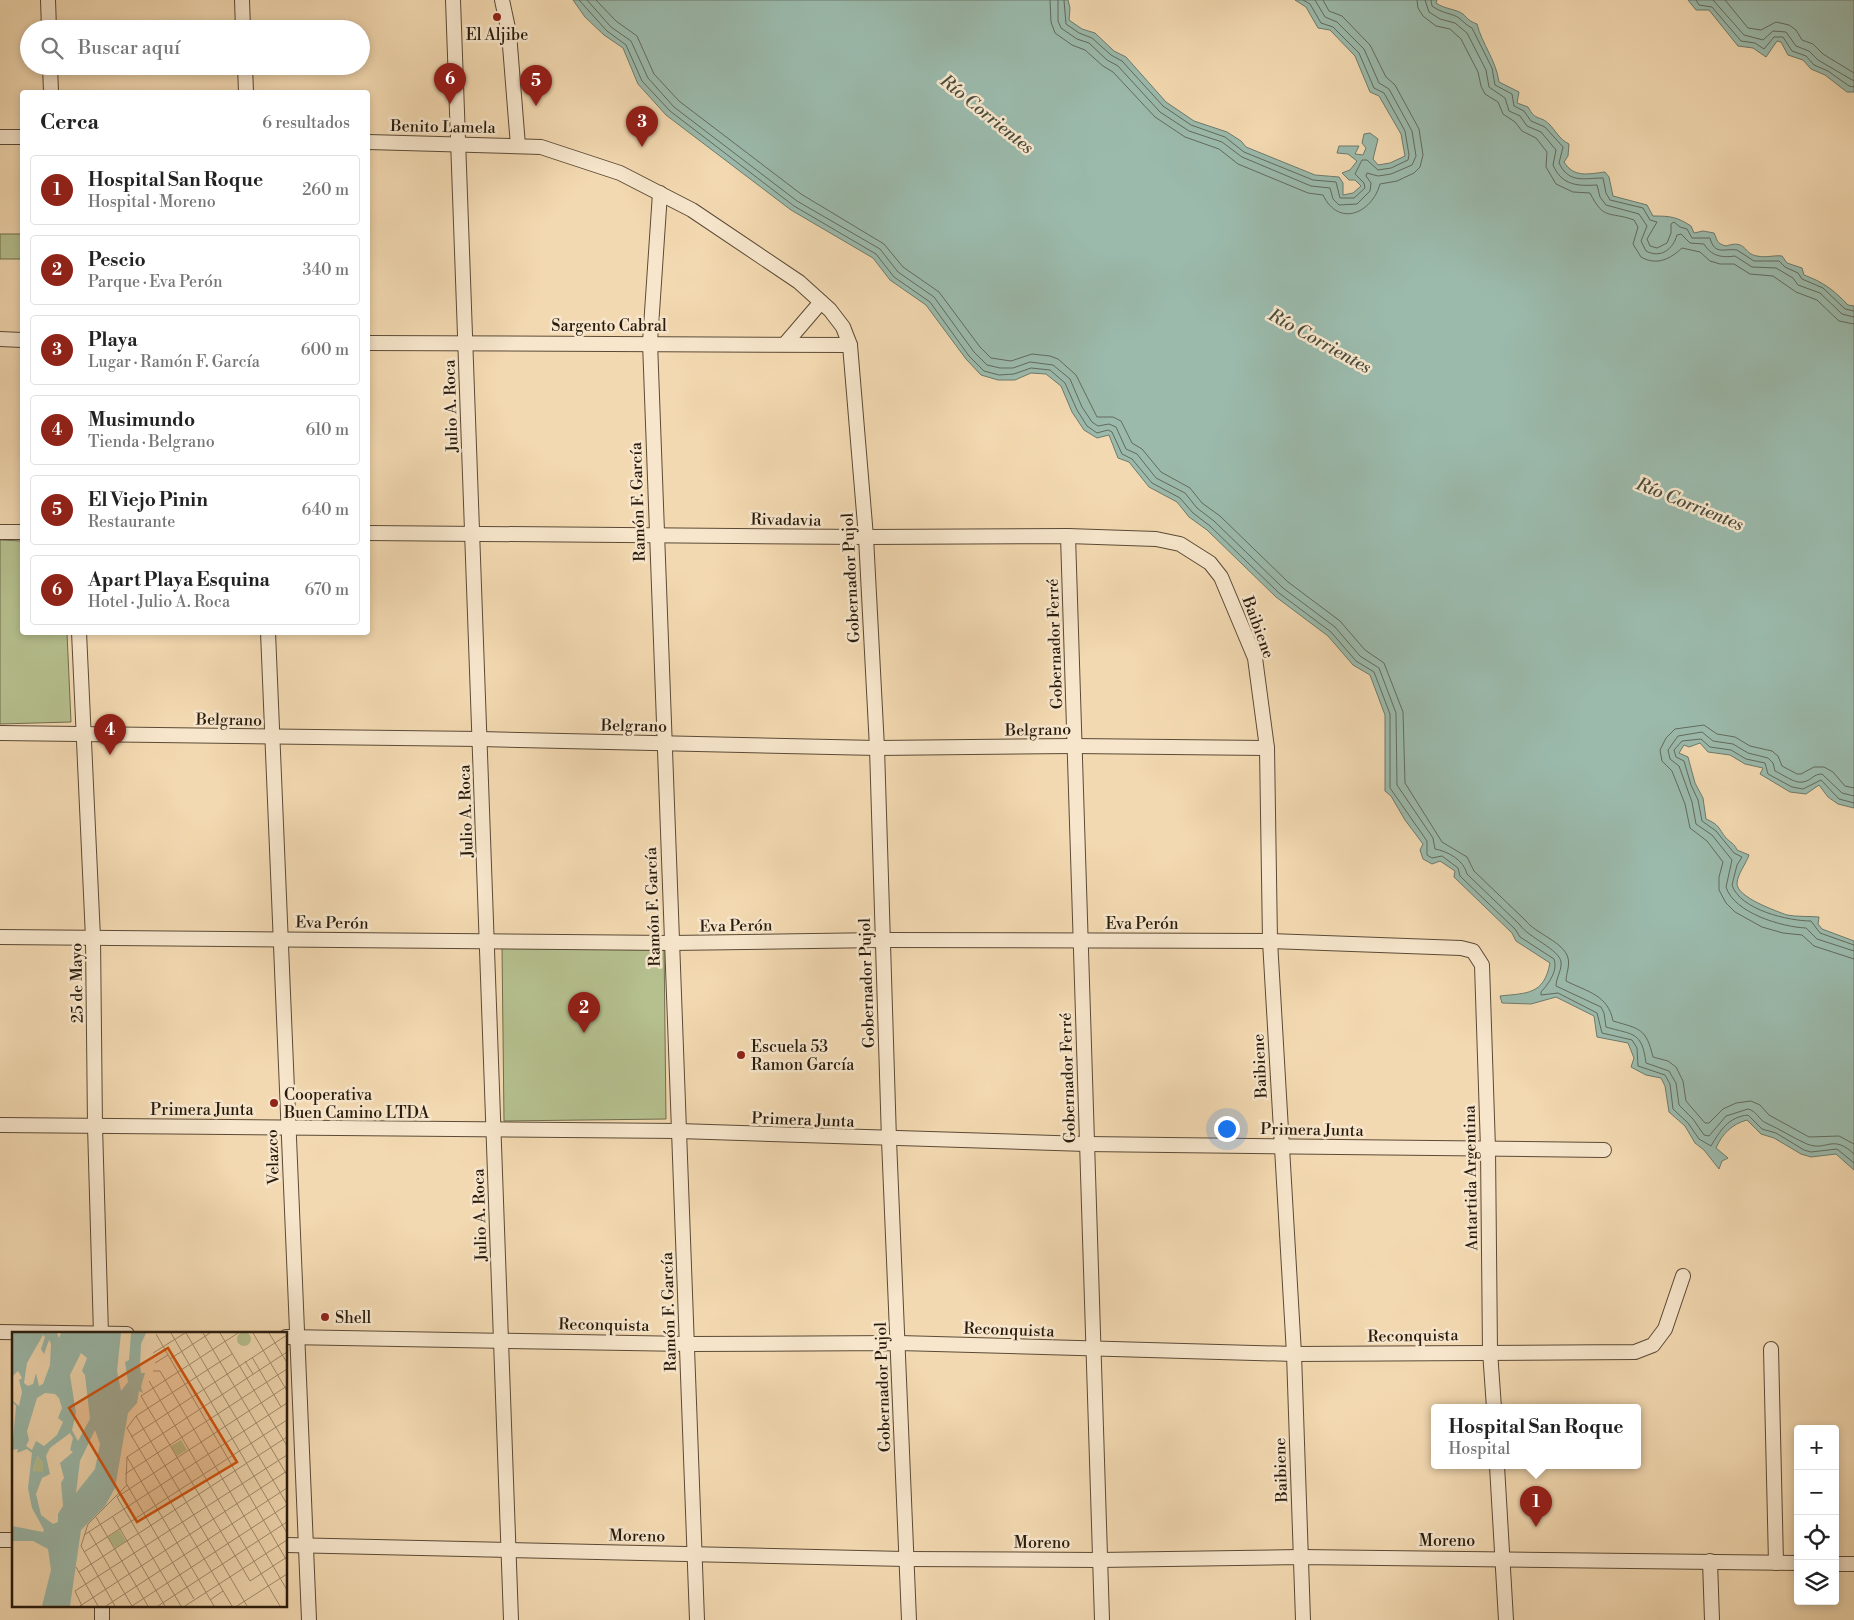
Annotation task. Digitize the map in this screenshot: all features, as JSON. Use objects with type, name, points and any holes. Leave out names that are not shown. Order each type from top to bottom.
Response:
[{"type":"street","points":[[48,0],[49,20]]},
{"type":"street","points":[[242,0],[243,20]]},
{"type":"street","name":"Julio A. Roca","points":[[453,0],[511,1620]]},
{"type":"street","points":[[502,0],[509,34],[518,146]]},
{"type":"street","points":[[50,75],[51,90]]},
{"type":"street","points":[[245,75],[246,90]]},
{"type":"street","points":[[0,137],[20,137]]},
{"type":"street","name":"Benito Lamela","points":[[370,142],[458,143],[541,147],[579,157],[620,173],[692,210],[799,282],[821,302],[843,327],[850,345]]},
{"type":"street","name":"Ramón F. García","points":[[660,193],[650,342],[697,1620]]},
{"type":"street","points":[[785,344],[821,302]]},
{"type":"street","points":[[0,339],[20,340]]},
{"type":"street","name":"Sargento Cabral","points":[[370,343],[650,342],[850,345]]},
{"type":"street","name":"Gobernador Pujol","points":[[850,345],[866,537],[877,748],[889,1140],[909,1620]]},
{"type":"street","points":[[0,532],[20,532]]},
{"type":"street","name":"Rivadavia","points":[[370,533],[866,537],[1068,536],[1156,539],[1180,544],[1210,563],[1221,577]]},
{"type":"street","name":"Gobernador Ferré","points":[[1068,536],[1092,1350],[1102,1620]]},
{"type":"street","name":"Baibiene","points":[[1221,577],[1255,658],[1267,748],[1270,941],[1280,1146],[1294,1354],[1303,1620]]},
{"type":"street","name":"25 de Mayo","points":[[79,635],[93,938],[95,1126],[101,1332]]},
{"type":"street","name":"Velazco","points":[[268,635],[288,1127],[292,1337],[309,1620]]},
{"type":"street","name":"Belgrano","points":[[0,733],[480,739],[877,748],[1074,746],[1267,748]]},
{"type":"street","name":"Eva Perón","points":[[0,937],[671,943],[882,940],[1270,941],[1461,948],[1473,951]]},
{"type":"street","name":"Antartida Argentina","points":[[1473,951],[1482,965],[1488,1149],[1490,1351],[1494,1404]]},
{"type":"street","name":"Primera Junta","points":[[0,1125],[678,1131],[889,1140],[1604,1150]]},
{"type":"street","name":"Reconquista","points":[[292,1337],[686,1344],[899,1344],[1294,1354],[1490,1351],[1635,1352],[1654,1344],[1665,1329],[1683,1276]]},
{"type":"street","points":[[1770,1349],[1776,1562]]},
{"type":"street","points":[[1498,1469],[1506,1620]]},
{"type":"street","name":"Moreno","points":[[288,1545],[905,1559],[1099,1560],[1300,1557],[1794,1563]]},
{"type":"street","points":[[1710,1561],[1712,1620]]},
{"type":"street","points":[[1839,1564],[1854,1564]]},
{"type":"green space","points":[[0,234],[20,234],[20,259],[0,259]]},
{"type":"green space","points":[[0,540],[20,541],[20,635],[67,635],[71,722],[0,724]]},
{"type":"green space","points":[[664,945],[666,1119],[504,1121],[502,947]]},
{"type":"water","name":"Río Corrientes","points":[[573,0],[1068,0],[1070,8],[1069,20],[1082,29],[1095,33],[1114,51],[1126,57],[1166,102],[1194,121],[1227,132],[1241,141],[1246,147],[1315,175],[1339,177],[1343,183],[1343,195],[1353,193],[1361,186],[1355,180],[1349,180],[1342,173],[1350,170],[1357,161],[1348,154],[1337,153],[1339,146],[1359,146],[1355,154],[1363,155],[1366,148],[1362,143],[1364,134],[1370,133],[1378,139],[1373,159],[1378,165],[1390,163],[1405,156],[1401,134],[1379,96],[1370,92],[1355,56],[1330,30],[1318,28],[1306,7],[1295,0],[1437,0],[1436,3],[1439,5],[1460,12],[1470,21],[1477,24],[1495,66],[1499,82],[1519,92],[1517,103],[1528,107],[1533,115],[1546,121],[1569,144],[1568,156],[1564,162],[1572,171],[1582,174],[1605,172],[1609,177],[1613,196],[1647,205],[1653,216],[1678,219],[1691,226],[1694,233],[1703,231],[1714,233],[1720,244],[1726,246],[1738,244],[1749,253],[1757,256],[1782,256],[1787,263],[1802,268],[1804,275],[1823,284],[1848,305],[1854,306],[1854,808],[1838,804],[1828,797],[1819,785],[1806,794],[1790,792],[1760,774],[1763,768],[1745,764],[1730,755],[1708,752],[1700,743],[1689,747],[1684,745],[1679,753],[1688,757],[1695,783],[1703,798],[1706,819],[1716,825],[1737,850],[1749,855],[1739,876],[1738,888],[1758,903],[1787,915],[1819,917],[1818,924],[1822,929],[1854,941],[1854,1170],[1836,1154],[1811,1157],[1801,1154],[1774,1138],[1761,1134],[1747,1120],[1732,1127],[1718,1143],[1716,1148],[1728,1158],[1722,1161],[1719,1169],[1704,1150],[1695,1143],[1685,1126],[1669,1112],[1665,1086],[1661,1078],[1646,1075],[1631,1067],[1634,1058],[1628,1043],[1597,1037],[1594,1016],[1556,997],[1531,1004],[1502,1003],[1500,996],[1526,993],[1539,987],[1550,963],[1516,941],[1512,933],[1454,877],[1455,871],[1440,861],[1432,864],[1423,859],[1420,850],[1423,844],[1405,820],[1391,796],[1385,791],[1385,715],[1370,675],[1353,665],[1328,636],[1276,597],[1207,530],[1189,517],[1177,502],[1149,487],[1129,462],[1118,458],[1109,435],[1097,438],[1084,430],[1072,412],[1061,386],[1046,374],[1031,373],[1015,380],[998,380],[981,375],[966,359],[926,305],[890,280],[873,258],[791,210],[666,115],[638,84],[623,48],[604,35],[585,17]]},
{"type":"water","points":[[1688,0],[1854,0],[1854,92],[1847,92],[1825,75],[1811,69],[1803,60],[1788,55],[1781,42],[1777,41],[1766,57],[1753,48],[1738,46],[1709,10],[1696,10]]},
{"type":"place","name":"El Aljibe","points":[[497,17]]},
{"type":"place","name":"Apart Playa Esquina","points":[[450,104]]},
{"type":"place","name":"El Viejo Pinin","points":[[536,106]]},
{"type":"place","name":"Playa","points":[[642,147]]},
{"type":"place","name":"Musimundo","points":[[110,755]]},
{"type":"place","name":"Pescio","points":[[584,1033]]},
{"type":"place","name":"Escuela 53 Ramon García","points":[[741,1055]]},
{"type":"place","name":"Cooperativa Buen Camino LTDA","points":[[274,1103]]},
{"type":"place","name":"Shell","points":[[325,1317]]},
{"type":"place","name":"Hospital San Roque","points":[[1536,1527]]}]
